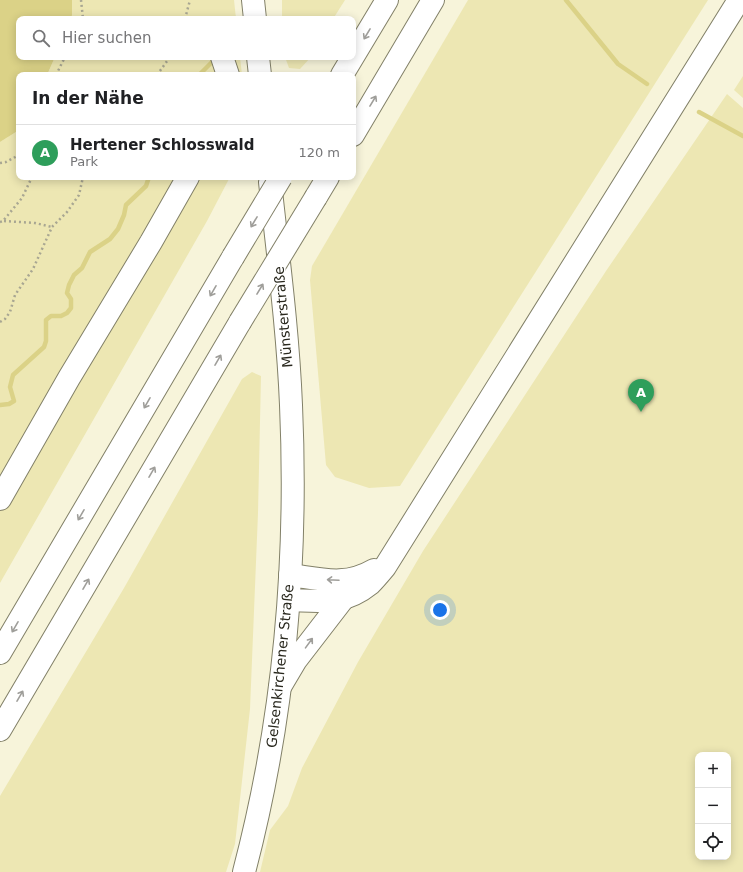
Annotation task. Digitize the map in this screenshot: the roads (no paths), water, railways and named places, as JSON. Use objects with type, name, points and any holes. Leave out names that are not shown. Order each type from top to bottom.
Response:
[{"type":"main road","points":[[253,0],[255,16]]},
{"type":"main road","points":[[356,52],[387,0]]},
{"type":"main road","points":[[356,130],[433,0]]},
{"type":"main road","points":[[288,600],[332,601],[343,599],[370,583],[385,567],[739,0]]},
{"type":"main road","points":[[223,60],[227,72]]},
{"type":"main road","points":[[258,60],[260,72]]},
{"type":"main road","points":[[344,72],[351,60]]},
{"type":"main road","points":[[0,499],[69,378],[151,242],[186,180]]},
{"type":"main road","name":"Münsterstraße","points":[[270,180],[288,367],[293,457]]},
{"type":"main road","points":[[0,653],[233,257],[280,180]]},
{"type":"main road","points":[[0,730],[240,322],[326,180]]},
{"type":"main road","name":"Gelsenkirchener Straße","points":[[244,872],[257,824],[268,767],[280,687],[290,576],[293,457]]},
{"type":"main road","points":[[290,576],[348,580],[364,576],[378,568],[392,555]]},
{"type":"main road","points":[[280,687],[296,660],[343,599]]},
{"type":"waterway","points":[[566,0],[618,64],[647,84]]},
{"type":"waterway","points":[[202,72],[214,60]]},
{"type":"waterway","points":[[699,112],[743,136]]},
{"type":"waterway","points":[[0,405],[9,404],[14,401],[10,387],[13,375],[44,347],[46,341],[46,320],[51,316],[61,316],[67,313],[71,308],[71,299],[67,293],[74,275],[82,268],[90,252],[110,239],[118,229],[124,215],[126,205],[146,186],[148,180]]},
{"type":"place","name":"Hertener Schlosswald","points":[[641,412]]}]
